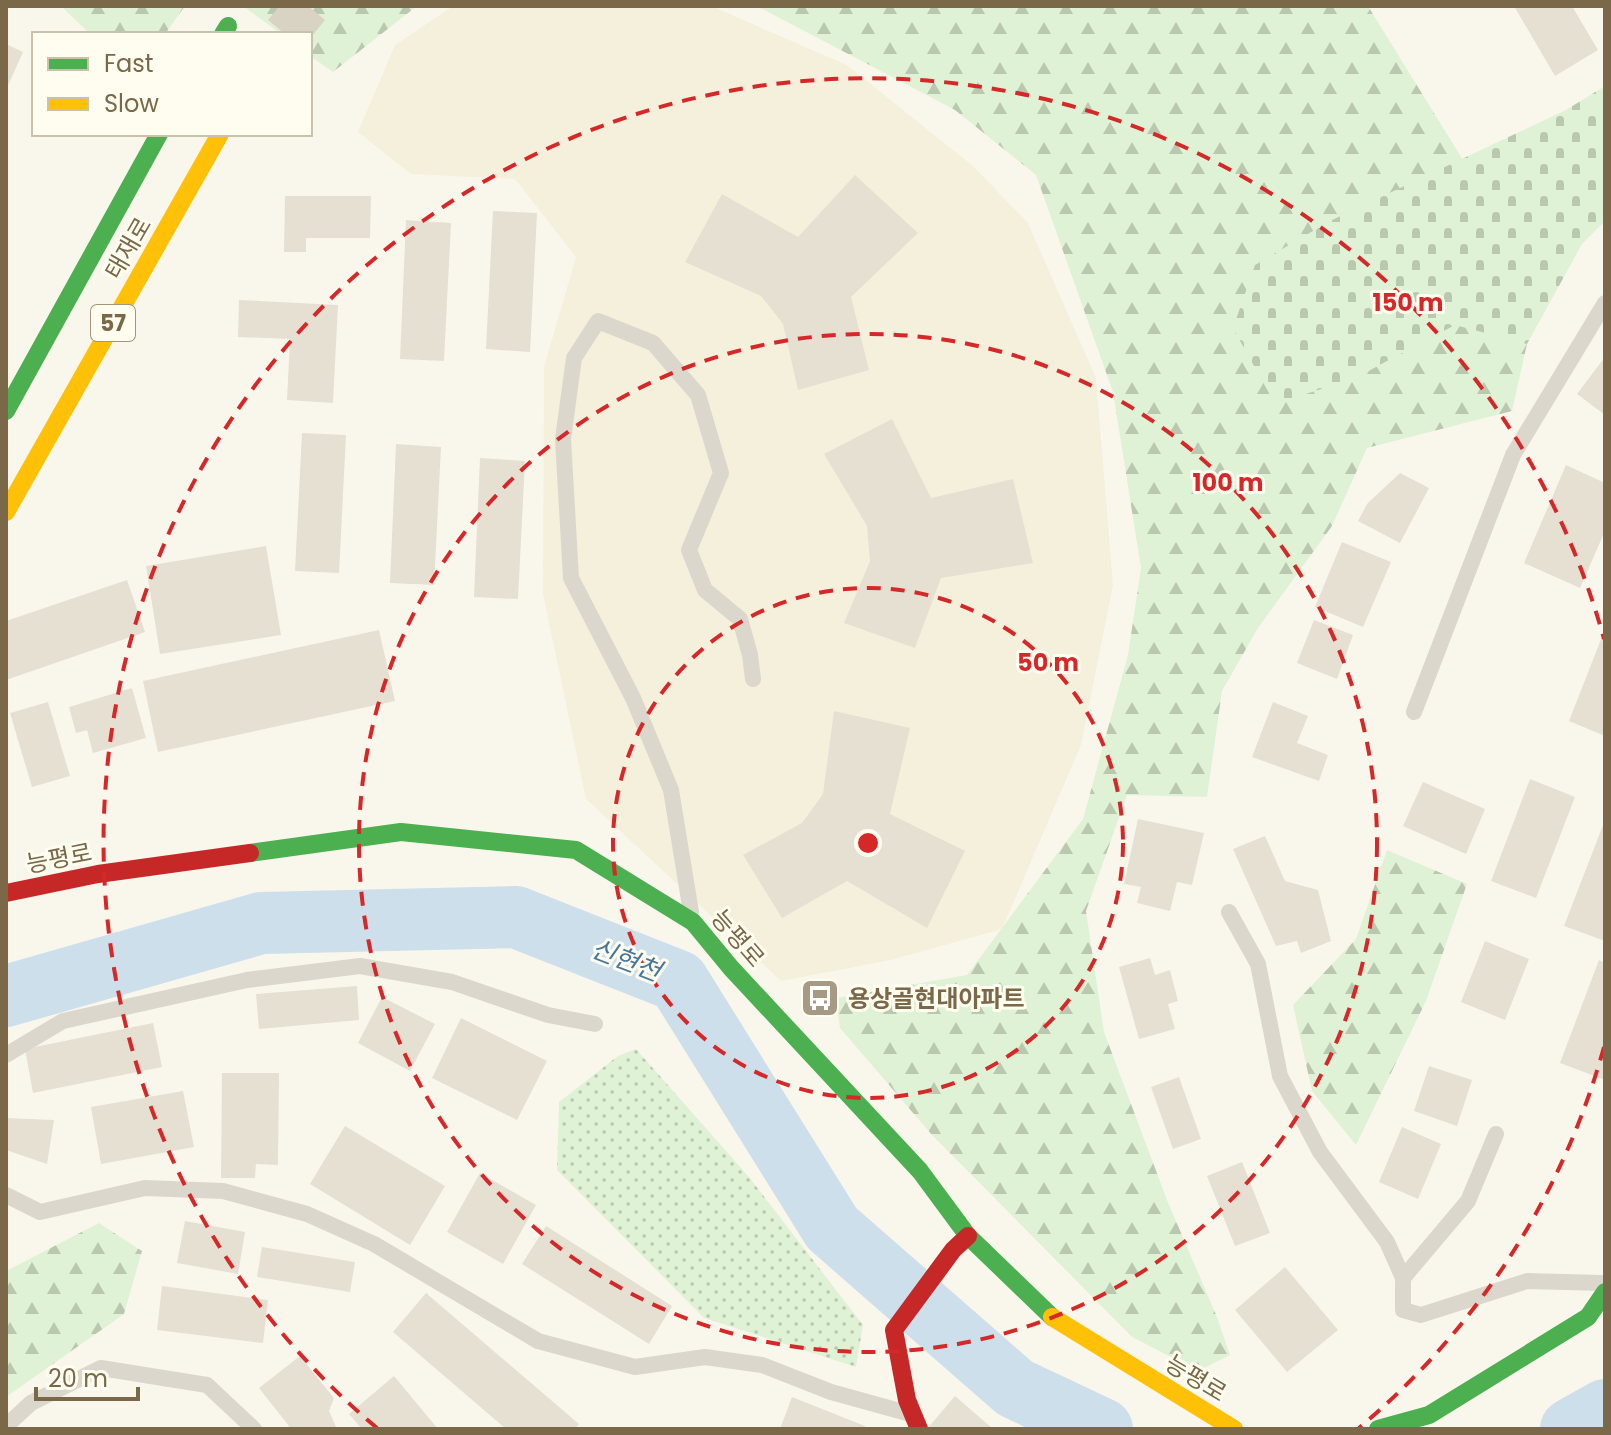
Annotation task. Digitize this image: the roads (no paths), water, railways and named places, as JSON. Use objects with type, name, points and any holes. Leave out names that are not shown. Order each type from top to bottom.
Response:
[{"type":"main road","name":"태재로","points":[[6,411],[158,136]]},
{"type":"main road","name":"태재로","points":[[6,512],[219,136]]},
{"type":"main road","name":"능평로","points":[[6,893],[98,874],[401,832],[576,850],[693,922],[731,968],[920,1171],[968,1236],[1051,1317],[1234,1429]]},
{"type":"main road","points":[[916,1422],[907,1400],[894,1330],[953,1250],[968,1236]]},
{"type":"main road","points":[[1378,1429],[1429,1415],[1588,1317],[1605,1292]]},
{"type":"lane","points":[[1414,712],[1513,455],[1605,303]]},
{"type":"lane","points":[[693,922],[671,790],[633,698],[571,578],[563,439],[574,358],[598,321],[653,343],[698,395],[721,473],[689,550],[705,590],[740,619],[753,679]]},
{"type":"lane","points":[[1229,912],[1258,964],[1280,1076],[1320,1152],[1387,1242],[1403,1278],[1403,1310],[1421,1315],[1527,1281],[1605,1283]]},
{"type":"lane","points":[[6,1055],[63,1021],[247,980],[360,966],[452,982],[548,1015],[595,1024]]},
{"type":"lane","points":[[1403,1278],[1468,1201],[1496,1134]]},
{"type":"lane","points":[[6,1195],[40,1212],[145,1188],[223,1191],[307,1214],[374,1244],[538,1341],[635,1367],[705,1357],[762,1365],[916,1422]]},
{"type":"lane","points":[[6,1426],[31,1403],[101,1368],[207,1385],[254,1429]]},
{"type":"waterway","name":"신현천","points":[[6,996],[261,923],[516,917],[678,981],[832,1228],[1015,1388],[1102,1429]]},
{"type":"waterway","name":"신현천","points":[[1571,1429],[1605,1410]]},
{"type":"tunnel","points":[[287,32],[308,6]]},
{"type":"place","name":"용상골현대아파트","points":[[820,998]]}]
